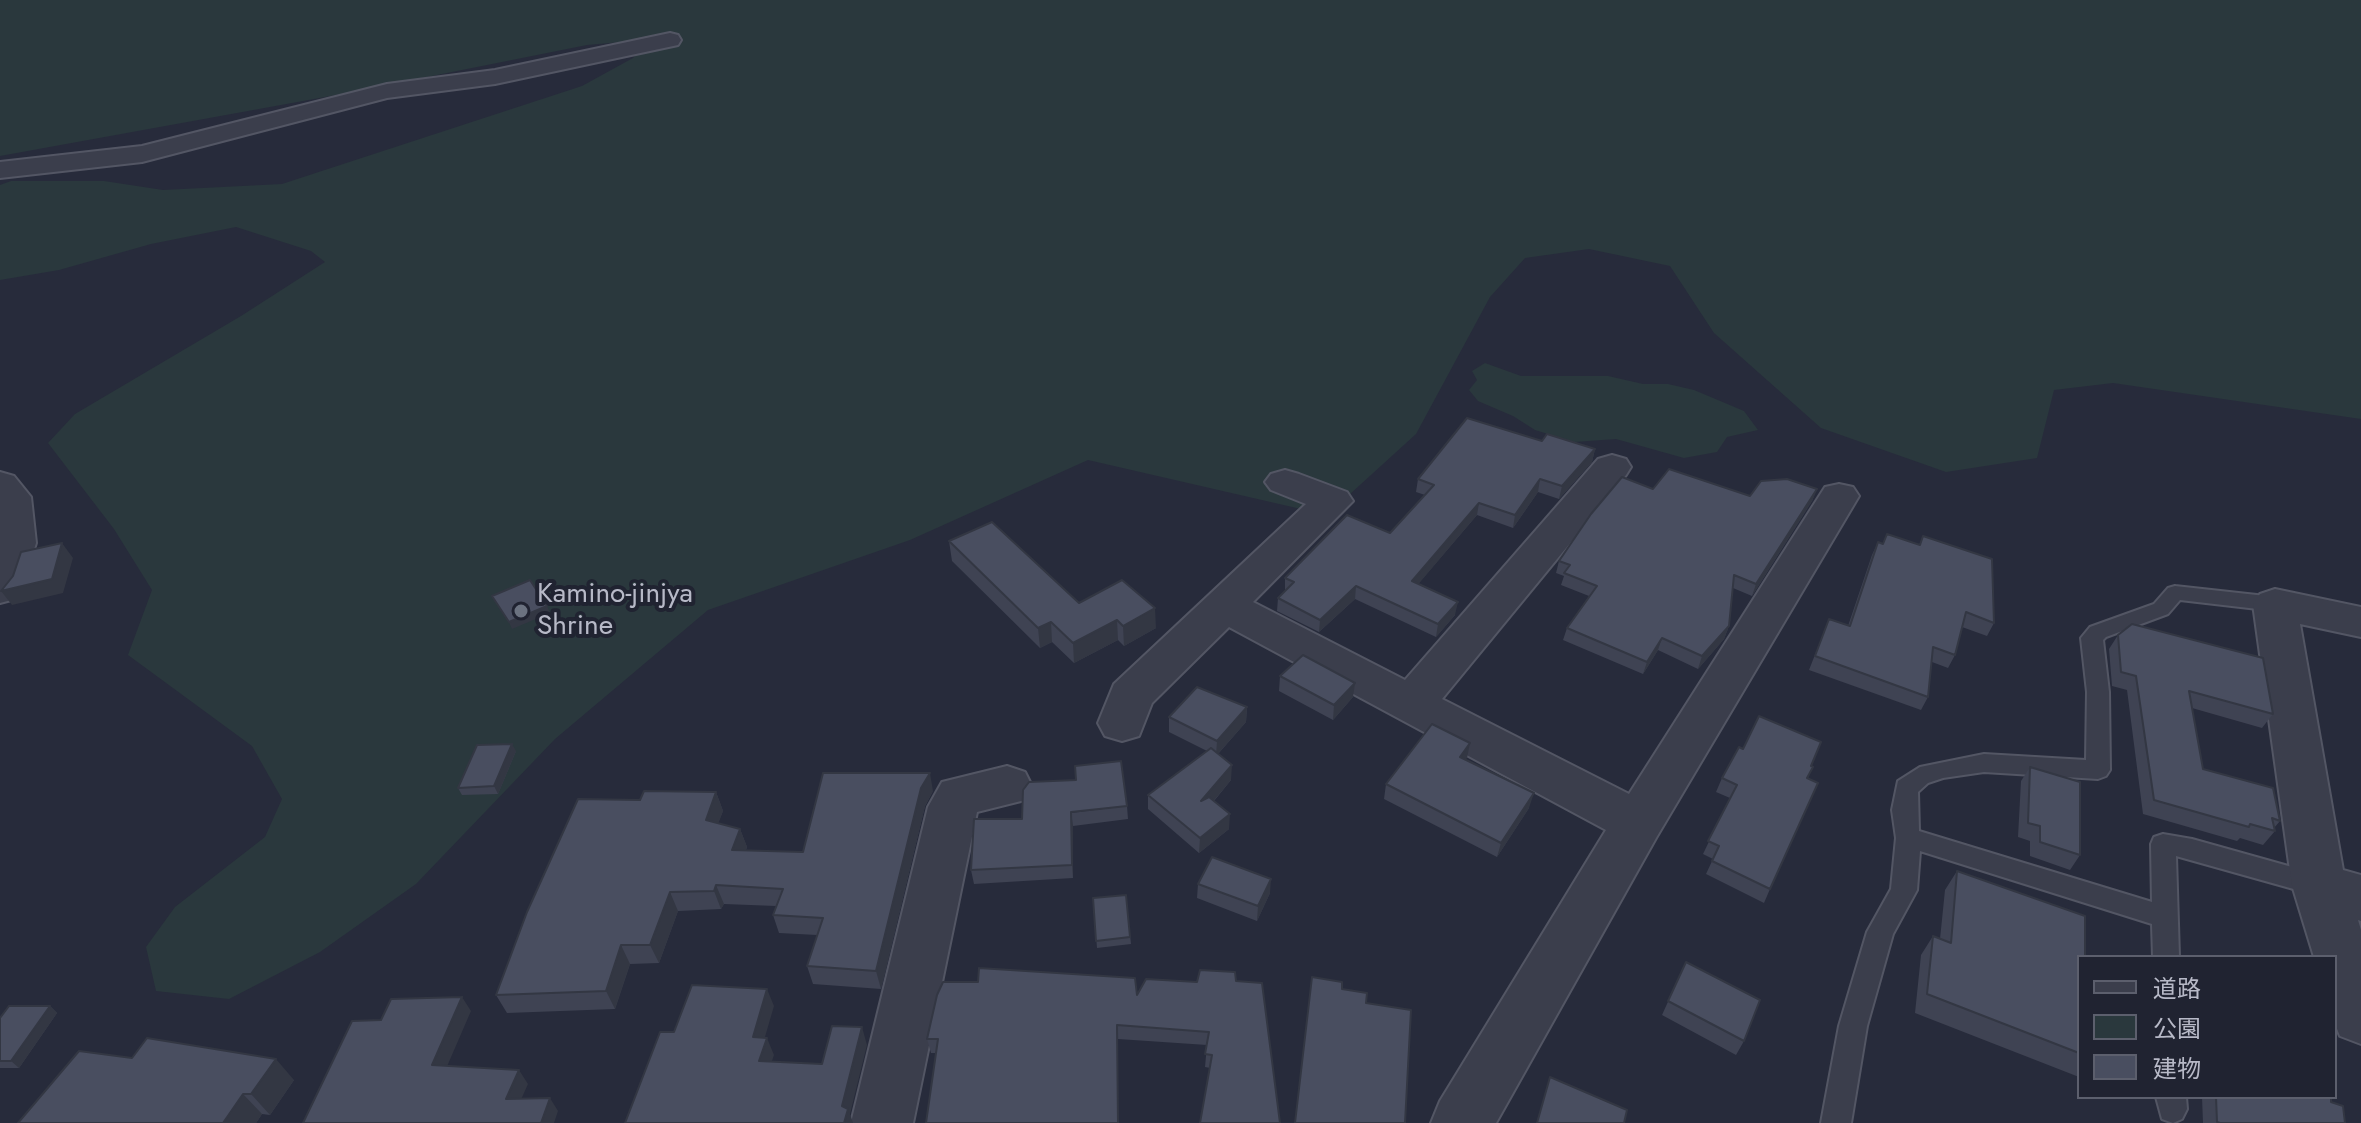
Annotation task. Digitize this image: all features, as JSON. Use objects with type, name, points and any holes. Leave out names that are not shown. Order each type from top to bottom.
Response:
[{"type":"street","points":[[0,170],[142,154],[387,91],[495,77],[670,40]]},
{"type":"street","points":[[1412,703],[1612,467]]},
{"type":"street","points":[[1122,723],[1131,696],[1333,501],[1285,482]]},
{"type":"street","points":[[0,484],[11,497],[15,543],[0,589]]},
{"type":"street","points":[[1462,1123],[1638,823],[1839,496]]},
{"type":"street","points":[[2361,622],[2275,604],[2340,891],[2361,1017]]},
{"type":"street","points":[[1225,606],[1638,823]]},
{"type":"street","points":[[882,1123],[953,807],[960,796],[1007,786]]},
{"type":"lane","points":[[1836,1123],[1853,1026],[1880,932],[1904,890],[1908,838],[1904,810],[1906,788],[1920,776],[1984,763],[2098,770],[2098,692],[2092,638],[2098,632],[2161,609],[2175,593],[2275,604]]},
{"type":"lane","points":[[1908,838],[2165,917]]},
{"type":"lane","points":[[2166,955],[2163,844],[2192,849],[2340,891]]},
{"type":"green space","points":[[0,0],[2361,0],[2361,419],[2113,383],[2054,390],[2037,458],[1946,472],[1821,428],[1714,333],[1670,266],[1589,249],[1525,258],[1490,297],[1416,434],[1327,515],[1088,460],[910,540],[708,610],[555,739],[416,884],[320,952],[229,999],[156,991],[146,947],[175,907],[265,837],[282,799],[252,746],[128,655],[152,590],[114,529],[48,443],[75,414],[241,316],[325,262],[311,251],[236,227],[151,244],[59,270],[0,280],[0,185],[11,181],[104,181],[163,190],[282,184],[582,86],[633,58],[643,46],[633,41],[587,45],[347,93],[0,156]]},
{"type":"green space","points":[[1485,363],[1521,376],[1608,376],[1694,390],[1744,411],[1758,430],[1727,437],[1717,452],[1684,458],[1616,439],[1574,442],[1535,430],[1513,416],[1478,401],[1469,390],[1477,380],[1472,371]]},
{"type":"building","points":[[1467,418],[1542,441],[1547,434],[1595,449],[1562,486],[1540,479],[1515,515],[1479,503],[1412,581],[1458,602],[1438,624],[1356,586],[1320,620],[1278,598],[1294,582],[1285,578],[1347,515],[1390,533],[1434,485],[1418,479]]},
{"type":"building","points":[[1669,469],[1750,496],[1761,481],[1787,479],[1817,489],[1756,584],[1734,575],[1729,626],[1702,656],[1662,638],[1647,662],[1567,628],[1597,586],[1564,573],[1570,565],[1559,561],[1591,514],[1622,477],[1653,489]]},
{"type":"building","points":[[992,522],[1079,603],[1122,580],[1155,608],[1123,626],[1117,620],[1073,643],[1051,622],[1038,628],[949,541]]},
{"type":"building","points":[[1887,534],[1920,545],[1923,536],[1992,559],[1994,623],[1966,612],[1955,655],[1933,647],[1928,697],[1815,656],[1829,619],[1850,626],[1878,542],[1883,544]]},
{"type":"building","points":[[62,543],[52,579],[1,591],[13,576],[21,552]]},
{"type":"building","points":[[530,580],[547,606],[509,622],[492,596]]},
{"type":"building","points":[[2132,624],[2263,658],[2273,714],[2189,691],[2203,769],[2273,788],[2280,821],[2272,818],[2275,831],[2250,824],[2249,827],[2154,800],[2136,676],[2121,672],[2118,635]]},
{"type":"building","points":[[1303,655],[1355,683],[1334,705],[1280,676]]},
{"type":"building","points":[[1197,687],[1247,707],[1217,741],[1169,717]]},
{"type":"building","points":[[1759,716],[1821,742],[1807,778],[1818,783],[1770,889],[1712,861],[1719,846],[1708,841],[1737,785],[1722,778],[1739,747],[1743,749]]},
{"type":"building","points":[[1432,724],[1470,743],[1460,757],[1534,793],[1501,843],[1386,784]]},
{"type":"building","points":[[512,744],[494,786],[458,788],[477,745]]},
{"type":"building","points":[[1211,748],[1232,765],[1201,801],[1209,797],[1230,814],[1200,838],[1148,795]]},
{"type":"building","points":[[1121,761],[1127,806],[1071,812],[1072,865],[971,870],[974,819],[1022,819],[1023,790],[1029,782],[1076,780],[1075,766]]},
{"type":"building","points":[[2030,767],[2080,782],[2080,855],[2040,842],[2040,826],[2028,823]]},
{"type":"building","points":[[823,773],[930,773],[921,788],[876,971],[807,966],[823,918],[773,915],[783,889],[716,885],[714,891],[670,892],[650,945],[621,945],[606,991],[496,995],[527,912],[578,799],[640,800],[644,791],[716,792],[706,820],[740,829],[732,850],[803,852]]},
{"type":"building","points":[[1212,857],[1271,879],[1258,906],[1198,884]]},
{"type":"building","points":[[1957,871],[2085,916],[2085,955],[2077,955],[2077,1052],[1927,994],[1933,936],[1951,943]]},
{"type":"building","points":[[1126,895],[1130,937],[1096,941],[1093,898]]},
{"type":"building","points":[[1686,962],[1760,1000],[1744,1041],[1668,1001]]},
{"type":"building","points":[[979,968],[1135,978],[1137,995],[1146,979],[1197,982],[1200,970],[1235,972],[1236,981],[1262,983],[1280,1123],[1200,1123],[1212,1055],[1205,1054],[1209,1032],[1117,1025],[1118,1123],[926,1123],[938,1039],[927,1039],[937,995],[943,982],[978,982]]},
{"type":"building","points":[[1312,977],[1342,982],[1342,989],[1367,993],[1366,1003],[1411,1010],[1405,1123],[1295,1123]]},
{"type":"building","points":[[692,985],[767,989],[753,1037],[767,1038],[759,1061],[822,1064],[832,1026],[862,1027],[842,1106],[848,1109],[844,1123],[625,1123],[660,1032],[674,1032]]},
{"type":"building","points":[[462,997],[432,1065],[519,1070],[506,1099],[550,1098],[541,1123],[303,1123],[352,1021],[381,1020],[391,999]]},
{"type":"building","points":[[9,1006],[50,1006],[11,1061],[0,1061],[0,1018]]},
{"type":"building","points":[[147,1038],[276,1059],[251,1094],[243,1094],[223,1123],[18,1123],[79,1051],[132,1058]]},
{"type":"building","points":[[1550,1077],[1627,1110],[1624,1123],[1537,1123]]},
{"type":"building","points":[[2216,1099],[2331,1099],[2331,1102],[2343,1106],[2345,1123],[2220,1123],[2217,1122]]},
{"type":"place","name":"Kamino-jinjya Shrine","points":[[521,611]]}]
